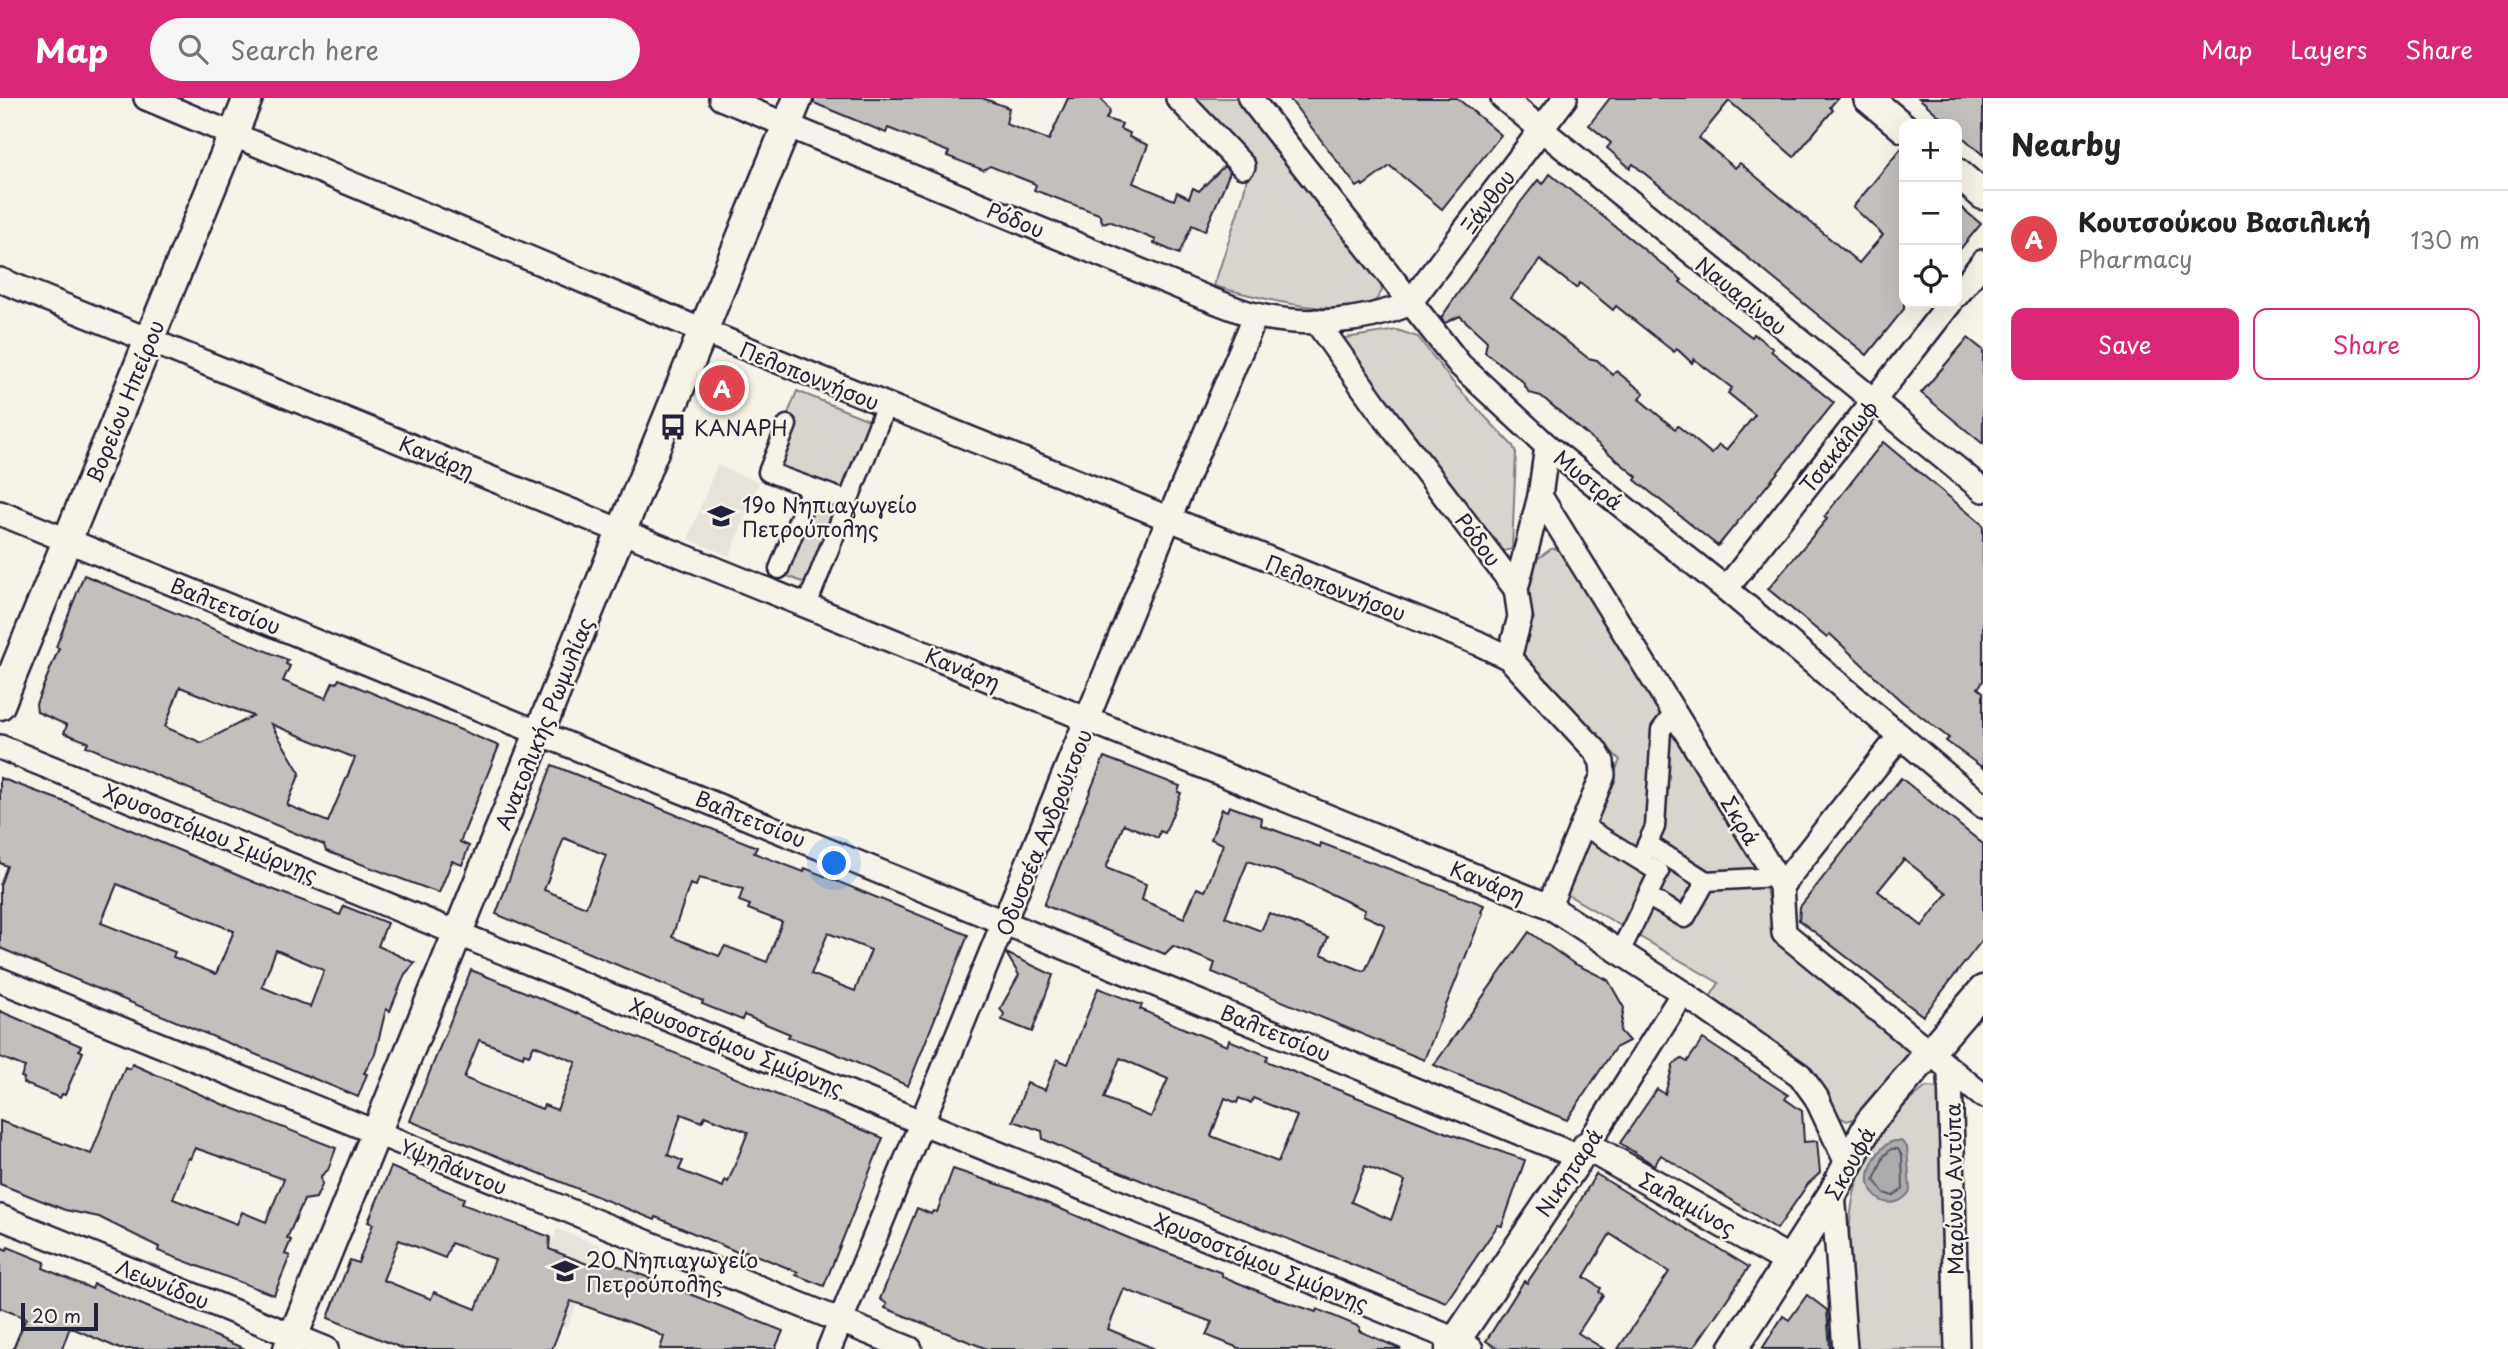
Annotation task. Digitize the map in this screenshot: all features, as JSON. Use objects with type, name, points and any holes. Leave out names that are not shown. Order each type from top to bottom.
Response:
[{"type":"street","name":"Πελοποννήσου","points":[[146,98],[703,331],[1478,643],[1509,658]]},
{"type":"street","name":"Βορείου Ηπείρου","points":[[0,705],[248,98]]},
{"type":"street","name":"Ρόδου","points":[[721,98],[1256,315],[1316,321],[1347,320],[1391,312],[1409,304]]},
{"type":"street","name":"Ανατολικής Ρωμυλίας","points":[[291,1342],[798,98]]},
{"type":"street","name":"Μυστρά","points":[[1250,98],[1409,304],[1460,365],[1547,446],[1726,589],[1983,806]]},
{"type":"street","name":"Ναυαρίνου","points":[[1503,98],[1983,490]]},
{"type":"street","name":"Ξάνθου","points":[[1409,304],[1565,98]]},
{"type":"street","points":[[1868,98],[1899,124]]},
{"type":"street","points":[[1187,101],[1243,166]]},
{"type":"street","points":[[1962,177],[1983,195]]},
{"type":"street","points":[[1962,288],[1983,261]]},
{"type":"street","name":"Κανάρη","points":[[0,280],[1549,906],[1683,993],[1800,1075],[1816,1097],[1848,1165]]},
{"type":"street","name":"Τσακάλωφ","points":[[1726,589],[1946,308]]},
{"type":"street","name":"Οδυσσέα Ανδρούτσου","points":[[829,1349],[1089,719],[1168,520],[1256,315]]},
{"type":"street","name":"Ρόδου","points":[[1316,321],[1377,407],[1516,589]]},
{"type":"street","points":[[807,605],[886,405]]},
{"type":"street","points":[[788,425],[768,472],[848,501]]},
{"type":"street","points":[[1547,446],[1540,496],[1516,589],[1520,617],[1509,658],[1595,750],[1602,762],[1603,775],[1549,906]]},
{"type":"street","points":[[779,569],[811,488]]},
{"type":"street","name":"Σκρά","points":[[1540,496],[1778,881],[1784,933],[1983,1097]]},
{"type":"street","name":"Βαλτετσίου","points":[[0,513],[1583,1152]]},
{"type":"street","points":[[1644,852],[1655,827],[1661,730],[1675,712]]},
{"type":"street","points":[[1582,825],[1706,881],[1778,881],[1900,736]]},
{"type":"street","name":"Χρυσοστόμου Σμύρνης","points":[[0,747],[922,1122],[1459,1346]]},
{"type":"street","points":[[1619,952],[1659,872],[1644,852]]},
{"type":"street","points":[[1647,896],[1685,918],[1706,881]]},
{"type":"street","name":"Υψηλάντου","points":[[0,980],[910,1349]]},
{"type":"street","name":"Σκουφά","points":[[1732,1349],[1833,1193],[1870,1122],[1941,1062],[1983,990]]},
{"type":"street","name":"Νικηταρά","points":[[1459,1346],[1683,993]]},
{"type":"street","name":"Μαρίνου Αντύπα","points":[[1941,1062],[1957,1349]]},
{"type":"street","name":"Σαλαμίνος","points":[[1583,1152],[1790,1261]]},
{"type":"street","points":[[1833,1193],[1845,1349]]},
{"type":"street","name":"Λεωνίδου","points":[[0,1217],[291,1342],[326,1349]]},
{"type":"shaded area","points":[[1194,98],[1239,98],[1380,279],[1382,291],[1376,300],[1360,306],[1319,307],[1296,305],[1214,286],[1243,196],[1250,164]]},
{"type":"shaded area","points":[[1397,330],[1418,337],[1455,385],[1513,446],[1516,453],[1512,549],[1500,552],[1339,339]]},
{"type":"shaded area","points":[[797,391],[874,422],[809,585],[775,571],[806,491],[764,474]]},
{"type":"shaded area","name":"19ο Νηπιαγωγείο Πετρούπολης","points":[[717,465],[759,482],[730,556],[688,539]]},
{"type":"shaded area","points":[[1561,548],[1762,869],[1776,938],[1916,1050],[1856,1118],[1847,1121],[1837,1116],[1706,1003],[1719,983],[1563,892],[1620,760],[1516,653],[1534,618],[1527,599],[1537,559],[1551,549]]},
{"type":"shaded area","points":[[1926,1087],[1941,1088],[1951,1349],[1855,1349],[1849,1239],[1852,1206],[1860,1174],[1873,1144],[1895,1115]]},
{"type":"shaded area","name":"20 Νηπιαγωγείο Πετρούπολης","points":[[557,1229],[600,1245],[567,1328],[525,1312]]},
{"type":"water","points":[[1894,1141],[1901,1141],[1907,1147],[1910,1191],[1903,1199],[1886,1202],[1878,1199],[1873,1192],[1869,1183],[1869,1172],[1880,1151]]},
{"type":"building","points":[[814,98],[982,98],[1009,108],[1006,124],[1049,140],[1068,98],[1101,98],[1110,111],[1106,119],[1122,124],[1120,129],[1130,133],[1129,137],[1148,145],[1133,183],[1174,200],[1177,192],[1189,198],[1193,188],[1199,191],[1224,166],[1230,172],[1205,231],[1192,225],[1179,254],[1154,243],[1156,240],[1109,221],[1103,223],[1099,214],[1034,190],[1036,185],[1033,183],[990,166],[983,170],[947,156],[949,152],[888,128],[886,133],[814,103]]},
{"type":"building","points":[[1289,98],[1457,98],[1501,135],[1442,209],[1390,166],[1363,186],[1362,184],[1357,187]]},
{"type":"building","points":[[1610,98],[1838,98],[1830,107],[1833,110],[1794,157],[1729,101],[1699,138],[1735,168],[1740,163],[1859,263],[1883,235],[1853,207],[1899,151],[1899,308],[1904,309],[1867,355],[1633,164],[1630,168],[1607,148],[1611,143],[1589,125]]},
{"type":"building","points":[[1919,98],[1983,98],[1983,155],[1962,136],[1962,119],[1942,119]]},
{"type":"building","points":[[1550,174],[1682,280],[1680,282],[1752,337],[1754,334],[1773,349],[1771,351],[1834,403],[1718,546],[1635,480],[1637,477],[1541,396],[1529,393],[1522,381],[1485,352],[1487,341],[1460,316],[1445,323],[1441,318],[1520,203],[1538,180],[1543,184]],"holes":[[[1540,260],[1576,288],[1580,283],[1613,310],[1616,306],[1674,352],[1677,349],[1692,363],[1694,359],[1732,388],[1728,393],[1755,415],[1726,450],[1719,445],[1712,454],[1678,426],[1675,429],[1639,399],[1644,393],[1616,371],[1613,375],[1597,360],[1588,358],[1511,298]]]},
{"type":"building","points":[[1962,208],[1981,224],[1962,247]]},
{"type":"building","points":[[1968,338],[1983,350],[1983,444],[1921,393]]},
{"type":"building","points":[[1883,442],[1983,525],[1983,681],[1978,688],[1983,692],[1983,768],[1946,741],[1949,738],[1901,701],[1830,634],[1827,638],[1768,589],[1827,519],[1824,517]]},
{"type":"building","points":[[84,575],[288,660],[286,664],[290,666],[283,681],[326,698],[333,682],[337,683],[339,679],[499,746],[460,842],[469,846],[462,865],[452,861],[439,893],[326,851],[324,845],[86,746],[88,742],[64,733],[67,725],[37,712],[36,704],[59,648],[56,647]],"holes":[[[180,687],[253,716],[202,743],[165,727]],[[271,724],[355,758],[328,822],[287,805],[300,773]]]},
{"type":"building","points":[[1104,757],[1180,786],[1178,792],[1181,793],[1165,833],[1160,831],[1158,838],[1124,824],[1106,868],[1146,884],[1142,900],[1184,918],[1197,888],[1205,891],[1207,887],[1223,844],[1211,839],[1222,809],[1227,811],[1229,806],[1262,818],[1261,825],[1320,847],[1321,843],[1484,905],[1424,1060],[1212,972],[1215,963],[1173,946],[1165,954],[1044,905]],"holes":[[[1248,861],[1301,880],[1365,910],[1363,915],[1385,925],[1366,969],[1363,971],[1321,954],[1328,937],[1269,913],[1261,931],[1225,917]]]},
{"type":"building","points":[[552,765],[757,847],[754,853],[804,872],[805,868],[968,935],[908,1086],[828,1050],[788,1037],[790,1034],[744,1015],[742,1020],[702,1004],[703,1001],[496,914]],"holes":[[[564,838],[606,855],[586,907],[544,890]],[[699,878],[743,889],[739,901],[750,905],[748,909],[782,922],[767,962],[725,946],[719,956],[672,937],[690,884],[696,886]],[[828,933],[871,950],[855,991],[811,974]]]},
{"type":"building","points":[[0,778],[340,915],[344,906],[387,923],[378,946],[415,963],[405,974],[390,1011],[386,1009],[375,1054],[364,1073],[367,1074],[358,1097],[0,948],[0,885],[7,866],[0,863]],"holes":[[[117,884],[234,931],[216,974],[173,957],[175,952],[101,923]],[[276,950],[324,970],[310,1007],[262,987]]]},
{"type":"building","points":[[1901,778],[1983,844],[1983,939],[1923,1016],[1799,920],[1800,907]],"holes":[[[1904,859],[1947,893],[1922,926],[1878,891]]]},
{"type":"building","points":[[1529,932],[1573,963],[1608,980],[1624,1008],[1620,1031],[1629,1041],[1615,1048],[1567,1120],[1434,1065]]},
{"type":"building","points":[[1006,953],[1053,975],[1032,1032],[1002,1020],[1004,1014],[1000,1009],[1019,975]]},
{"type":"building","points":[[471,970],[883,1138],[824,1286],[796,1275],[798,1272],[743,1250],[742,1254],[656,1217],[655,1220],[410,1121]],"holes":[[[479,1040],[523,1057],[524,1053],[529,1055],[534,1045],[576,1062],[557,1110],[544,1105],[542,1109],[464,1078]],[[681,1114],[702,1122],[705,1116],[748,1132],[728,1182],[725,1180],[723,1187],[679,1170],[683,1161],[668,1155]]]},
{"type":"building","points":[[1098,988],[1142,1005],[1140,1009],[1227,1046],[1229,1040],[1268,1056],[1266,1061],[1447,1133],[1525,1160],[1502,1226],[1498,1225],[1446,1302],[1085,1158],[1043,1139],[1042,1131],[1013,1121],[1027,1083],[1045,1090],[1057,1059],[1068,1064]],"holes":[[[1120,1058],[1168,1079],[1151,1117],[1104,1098]],[[1225,1098],[1237,1103],[1239,1098],[1251,1103],[1253,1098],[1297,1116],[1278,1162],[1211,1136]],[[1365,1166],[1405,1181],[1391,1220],[1351,1202]]]},
{"type":"building","points":[[0,1011],[81,1046],[79,1050],[83,1052],[65,1095],[62,1094],[60,1098],[23,1083],[24,1078],[21,1077],[25,1067],[0,1057]]},
{"type":"building","points":[[1703,1039],[1788,1095],[1785,1099],[1802,1111],[1804,1142],[1817,1141],[1820,1173],[1808,1184],[1777,1229],[1661,1155],[1654,1165],[1620,1143],[1657,1089],[1665,1094],[1673,1065],[1682,1059],[1687,1062]]},
{"type":"building","points":[[132,1064],[222,1104],[336,1148],[328,1170],[321,1176],[322,1185],[316,1198],[304,1200],[287,1238],[291,1240],[285,1254],[290,1256],[274,1295],[158,1251],[159,1247],[99,1217],[65,1210],[0,1184],[0,1121],[91,1154],[125,1067],[130,1069]],"holes":[[[195,1148],[284,1179],[266,1222],[242,1212],[237,1224],[173,1199],[188,1158],[190,1159]]]},
{"type":"building","points":[[391,1167],[464,1198],[462,1204],[550,1237],[549,1249],[592,1266],[593,1263],[597,1264],[599,1258],[783,1331],[775,1349],[660,1349],[664,1337],[571,1301],[552,1349],[404,1349],[328,1318],[350,1260],[358,1263],[373,1224],[368,1222]],"holes":[[[399,1240],[445,1258],[451,1243],[495,1259],[476,1309],[434,1292],[431,1299],[383,1280]]]},
{"type":"building","points":[[953,1169],[1021,1192],[1138,1242],[1222,1273],[1222,1276],[1275,1298],[1316,1312],[1317,1309],[1360,1327],[1359,1331],[1401,1349],[1241,1349],[1206,1335],[1212,1322],[1124,1289],[1108,1329],[1155,1349],[987,1349],[885,1308],[887,1304],[880,1299],[917,1208],[931,1214],[933,1211],[937,1212]]},
{"type":"building","points":[[1596,1174],[1749,1267],[1694,1347],[1618,1349],[1669,1272],[1610,1234],[1584,1277],[1601,1288],[1599,1292],[1603,1295],[1578,1333],[1604,1349],[1499,1349],[1486,1341],[1524,1281],[1527,1283],[1566,1225]]},
{"type":"building","points":[[0,1247],[7,1250],[8,1247],[45,1262],[43,1268],[92,1289],[94,1284],[245,1349],[120,1349],[70,1327],[62,1349],[13,1349],[26,1318],[0,1308]]},
{"type":"building","points":[[1807,1295],[1827,1310],[1830,1349],[1762,1349],[1783,1316],[1789,1320]]},
{"type":"place","name":"Κουτσούκου Βασιλική","points":[[722,388]]},
{"type":"place","name":"ΚΑΝΑΡΗ","points":[[673,427]]},
{"type":"place","name":"19ο Νηπιαγωγείο Πετρούπολης","points":[[721,516]]},
{"type":"place","name":"20 Νηπιαγωγείο Πετρούπολης","points":[[565,1271]]}]
